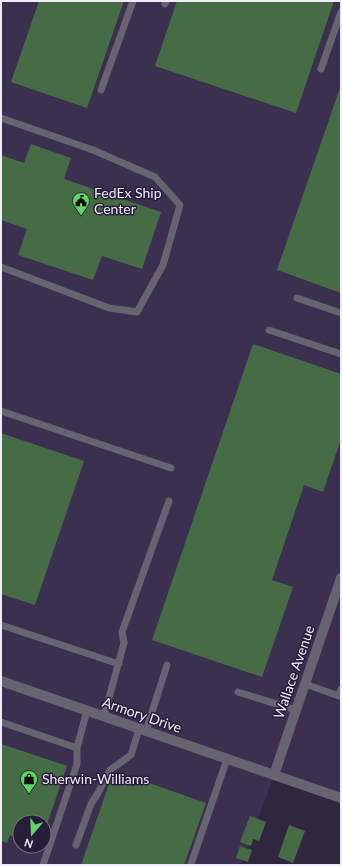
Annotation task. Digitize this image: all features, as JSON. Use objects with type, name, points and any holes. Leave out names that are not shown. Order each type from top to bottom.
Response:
[{"type":"street","name":"Wallace Avenue","points":[[274,775],[341,578]]},
{"type":"street","name":"Armory Drive","points":[[1,680],[341,798]]},
{"type":"lane","points":[[101,90],[133,1]]},
{"type":"lane","points":[[321,69],[341,12]]},
{"type":"lane","points":[[1,118],[93,150],[154,177],[180,205],[163,266],[137,312],[109,308],[1,267]]},
{"type":"lane","points":[[297,298],[341,313]]},
{"type":"lane","points":[[269,330],[341,354]]},
{"type":"lane","points":[[1,411],[171,468]]},
{"type":"lane","points":[[104,716],[124,643],[122,632],[169,501]]},
{"type":"lane","points":[[1,625],[119,664]]},
{"type":"lane","points":[[76,845],[91,804],[110,770],[131,755],[167,665]]},
{"type":"lane","points":[[305,684],[339,696],[341,689]]},
{"type":"lane","points":[[238,692],[296,710]]},
{"type":"lane","points":[[43,865],[77,764],[77,748],[87,710]]},
{"type":"lane","points":[[1,722],[77,748]]},
{"type":"lane","points":[[191,864],[227,759]]},
{"type":"shaded area","points":[[1,1],[341,1],[341,798],[274,775],[241,865],[1,865]]},
{"type":"building","points":[[39,1],[124,1],[87,108],[11,82]]},
{"type":"building","points":[[177,1],[334,1],[296,113],[155,66]]},
{"type":"building","points":[[341,85],[341,293],[277,270]]},
{"type":"building","name":"FedEx Ship Center","points":[[31,144],[71,158],[64,179],[161,212],[142,269],[102,256],[93,280],[18,255],[27,229],[1,220],[1,155],[24,163]]},
{"type":"building","points":[[253,344],[341,374],[341,439],[323,492],[304,485],[272,580],[293,587],[262,677],[152,640]]},
{"type":"building","points":[[1,433],[84,461],[35,605],[1,594]]},
{"type":"building","name":"Sherwin-Williams","points":[[1,744],[67,766],[51,814],[12,814],[12,836],[10,835],[7,843],[1,841]]},
{"type":"building","points":[[111,778],[135,786],[138,779],[206,803],[184,865],[81,865]]},
{"type":"building","points":[[250,816],[266,822],[259,841],[253,839],[251,846],[240,842]]},
{"type":"building","points":[[289,825],[305,831],[293,863],[278,857]]},
{"type":"building","points":[[240,846],[252,850],[248,862],[236,858]]},
{"type":"place","name":"FedEx Ship Center","points":[[81,216]]},
{"type":"place","name":"Sherwin-Williams","points":[[29,794]]}]
